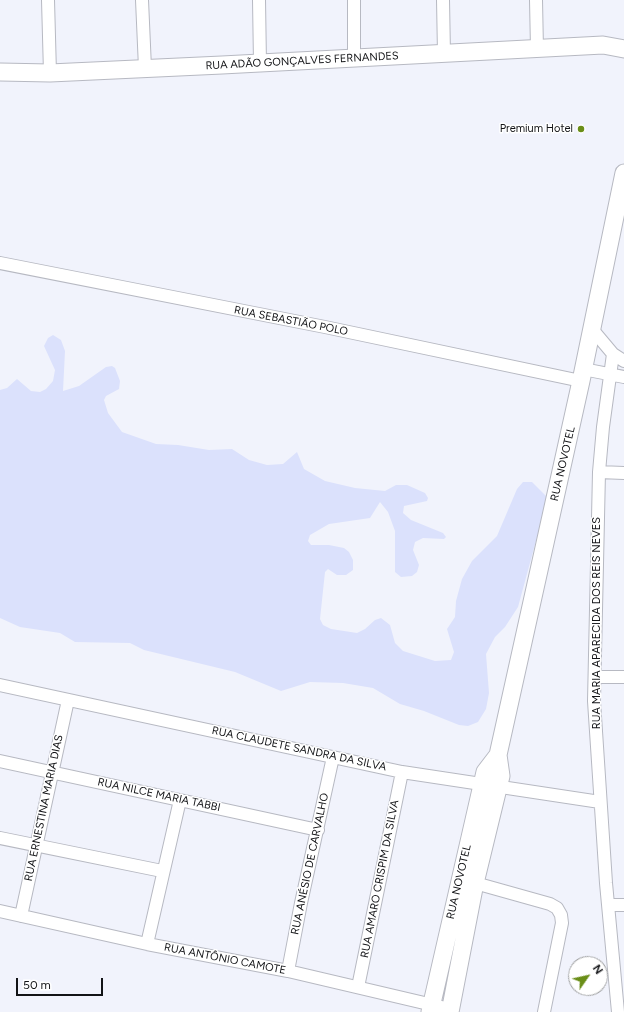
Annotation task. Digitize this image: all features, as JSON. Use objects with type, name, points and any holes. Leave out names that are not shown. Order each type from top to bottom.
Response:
[{"type":"street","points":[[48,0],[50,72]]},
{"type":"street","points":[[142,0],[146,68]]},
{"type":"street","points":[[259,0],[260,63]]},
{"type":"street","points":[[354,0],[354,58]]},
{"type":"street","points":[[443,0],[444,54]]},
{"type":"street","points":[[536,0],[537,49]]},
{"type":"street","name":"RUA ADÃO GONÇALVES FERNANDES","points":[[603,45],[624,37]]},
{"type":"street","name":"RUA ADÃO GONÇALVES FERNANDES","points":[[0,72],[50,72],[260,63],[603,45],[624,49]]},
{"type":"street","name":"RUA NOVOTEL","points":[[430,1008],[490,786],[501,776],[498,755],[592,329],[624,173]]},
{"type":"street","name":"RUA SEBASTIÃO POLO","points":[[0,263],[325,327],[582,375],[610,375],[624,377]]},
{"type":"street","points":[[592,329],[613,354],[624,362]]},
{"type":"street","name":"RUA MARIA APARECIDA DOS REIS NEVES","points":[[613,354],[599,472],[594,677],[600,802],[618,1012]]},
{"type":"street","points":[[599,472],[624,472]]},
{"type":"street","points":[[594,677],[624,677]]},
{"type":"street","name":"RUA CLAUDETE SANDRA DA SILVA","points":[[0,685],[402,772],[600,802]]},
{"type":"street","name":"RUA ERNESTINA MARIA DIAS","points":[[21,916],[35,845],[68,700]]},
{"type":"street","name":"RUA ANÉSIO DE CARVALHO","points":[[288,970],[333,757]]},
{"type":"street","name":"RUA NILCE MARIA TABBI","points":[[0,761],[318,830]]},
{"type":"street","name":"RUA AMARO CRISPIM DA SILVA","points":[[358,987],[402,772]]},
{"type":"street","name":"RUA NOVOTEL","points":[[450,1010],[475,884],[490,786]]},
{"type":"street","points":[[147,944],[162,871],[180,800]]},
{"type":"street","points":[[0,838],[162,871]]},
{"type":"street","points":[[475,884],[550,904],[557,908],[561,915],[562,923],[544,1012]]},
{"type":"street","points":[[609,905],[624,905]]},
{"type":"street","name":"RUA ANTÔNIO CAMOTE","points":[[0,911],[147,944],[288,970],[358,987],[430,1008],[450,1010]]},
{"type":"shaded area","points":[[53,335],[61,340],[65,351],[63,391],[79,386],[106,367],[112,366],[115,368],[120,381],[119,389],[106,396],[104,400],[108,413],[122,432],[156,444],[178,445],[209,450],[232,449],[249,460],[267,465],[283,464],[297,452],[304,469],[325,481],[355,488],[385,491],[396,485],[407,485],[425,493],[428,498],[427,501],[404,506],[403,513],[411,520],[443,533],[446,537],[444,539],[423,538],[415,542],[413,550],[419,565],[417,572],[412,576],[401,577],[395,572],[395,531],[388,512],[380,502],[370,518],[329,524],[310,535],[308,541],[311,545],[329,545],[344,548],[349,552],[353,560],[353,570],[346,575],[337,575],[328,569],[325,572],[320,619],[323,625],[331,629],[357,633],[365,629],[375,620],[381,618],[390,625],[395,643],[403,651],[435,661],[451,660],[454,652],[447,629],[455,617],[456,601],[462,579],[472,561],[497,536],[517,489],[523,482],[532,482],[548,498],[555,500],[537,537],[518,607],[505,627],[495,637],[486,654],[489,693],[486,709],[478,722],[468,726],[459,725],[424,711],[400,704],[373,688],[343,683],[310,682],[281,691],[235,672],[144,650],[130,643],[75,642],[60,633],[20,627],[0,618],[0,390],[7,388],[17,379],[31,391],[40,392],[46,389],[53,381],[55,370],[44,346],[48,338]]},
{"type":"place","name":"Premium Hotel","points":[[581,129]]}]
